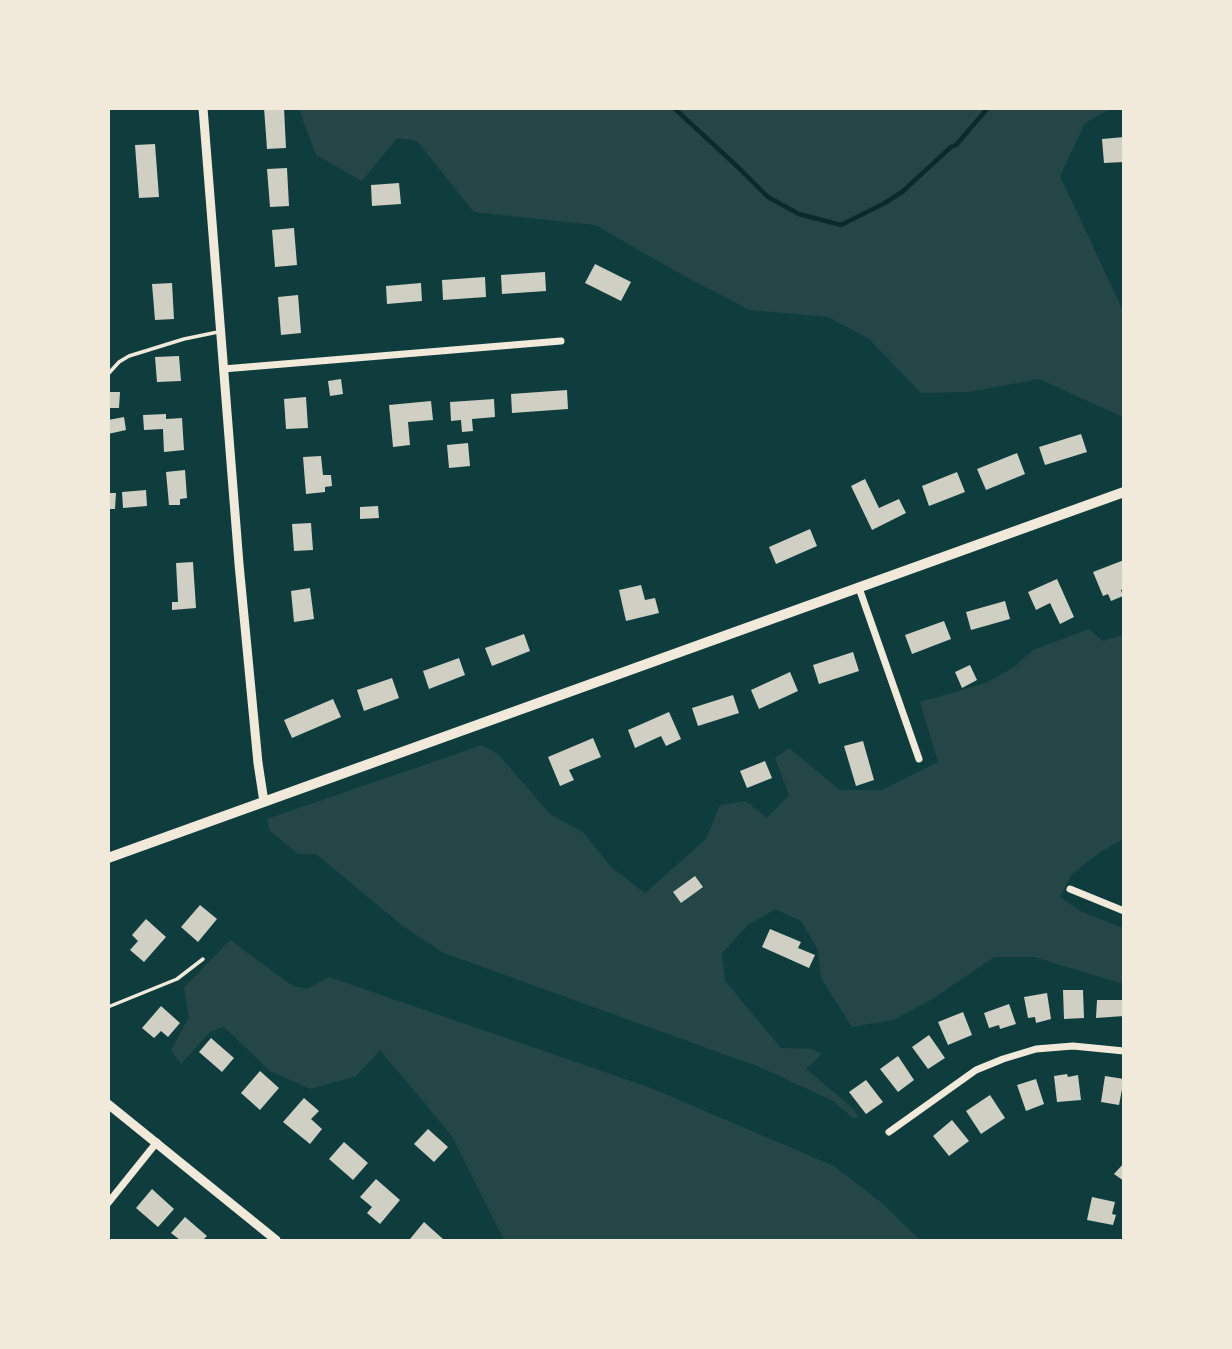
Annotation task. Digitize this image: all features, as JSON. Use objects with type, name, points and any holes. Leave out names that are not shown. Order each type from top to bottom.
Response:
[{"type":"main road","points":[[108,858],[1124,492]]},
{"type":"street","points":[[204,108],[223,369],[257,759],[264,802]]},
{"type":"street","points":[[223,369],[561,341]]},
{"type":"street","points":[[859,588],[919,758]]},
{"type":"street","points":[[1070,889],[1124,911]]},
{"type":"street","points":[[889,1132],[976,1070],[1003,1059],[1036,1049],[1073,1046],[1124,1051]]},
{"type":"street","points":[[108,1104],[275,1241]]},
{"type":"street","points":[[108,1203],[157,1142]]},
{"type":"lane","points":[[109,373],[119,362],[130,356],[220,331]]},
{"type":"lane","points":[[108,1007],[177,979],[203,959]]},
{"type":"shaded area","points":[[299,109],[1110,109],[1085,123],[1060,176],[1123,311],[1123,417],[1039,379],[968,392],[921,393],[869,339],[828,317],[750,310],[595,225],[474,212],[417,141],[397,138],[362,181],[316,155]]},
{"type":"shaded area","points":[[1089,629],[1103,641],[1123,635],[1123,839],[1099,853],[1071,875],[1060,897],[1080,911],[1123,928],[1123,984],[1034,957],[994,957],[931,1000],[893,1020],[852,1027],[821,978],[818,950],[801,921],[775,909],[748,925],[722,953],[725,981],[781,1048],[813,1049],[822,1054],[806,1069],[854,1109],[858,1117],[854,1119],[833,1101],[762,1068],[444,953],[404,927],[316,854],[298,854],[269,830],[267,819],[482,745],[498,754],[551,815],[583,832],[611,867],[645,893],[706,839],[720,805],[746,801],[767,818],[789,795],[775,758],[789,748],[840,790],[882,790],[938,762],[920,702],[986,683],[1014,667],[1033,650]]},
{"type":"shaded area","points":[[230,940],[293,986],[307,989],[329,977],[651,1088],[834,1166],[882,1203],[920,1240],[504,1240],[452,1136],[380,1050],[356,1076],[310,1089],[270,1071],[224,1027],[210,1032],[181,1064],[171,1050],[189,1017],[184,987]]},
{"type":"building","points":[[264,108],[284,108],[286,148],[267,149]]},
{"type":"building","points":[[1124,137],[1124,162],[1104,163],[1102,139]]},
{"type":"building","points":[[155,144],[159,197],[139,198],[135,145]]},
{"type":"building","points":[[287,168],[289,206],[270,207],[267,169]]},
{"type":"building","points":[[399,183],[401,204],[372,206],[371,185]]},
{"type":"building","points":[[294,228],[297,265],[275,267],[272,230]]},
{"type":"building","points":[[595,264],[631,282],[621,301],[585,283]]},
{"type":"building","points":[[545,272],[546,291],[502,294],[501,275]]},
{"type":"building","points":[[485,277],[486,297],[443,300],[442,280]]},
{"type":"building","points":[[172,283],[174,319],[155,320],[152,284]]},
{"type":"building","points":[[421,283],[422,301],[387,304],[386,286]]},
{"type":"building","points":[[298,295],[301,333],[281,335],[278,297]]},
{"type":"building","points":[[179,356],[181,381],[157,382],[155,357]]},
{"type":"building","points":[[341,379],[343,394],[330,396],[328,381]]},
{"type":"building","points":[[567,390],[568,409],[512,413],[511,394]]},
{"type":"building","points":[[108,392],[120,392],[119,408],[108,408]]},
{"type":"building","points":[[306,397],[308,428],[286,429],[284,399]]},
{"type":"building","points":[[494,399],[495,417],[472,419],[473,431],[462,432],[461,420],[451,421],[450,402]]},
{"type":"building","points":[[431,401],[433,420],[408,422],[410,445],[393,447],[389,405]]},
{"type":"building","points":[[166,414],[166,419],[182,418],[184,450],[164,452],[163,429],[144,430],[143,415]]},
{"type":"building","points":[[124,417],[126,430],[108,434],[108,420]]},
{"type":"building","points":[[1081,434],[1087,452],[1045,465],[1039,447]]},
{"type":"building","points":[[468,443],[470,466],[449,468],[447,445]]},
{"type":"building","points":[[1017,453],[1025,474],[986,490],[977,469]]},
{"type":"building","points":[[321,456],[323,475],[331,475],[332,486],[325,487],[325,492],[306,494],[303,457]]},
{"type":"building","points":[[185,470],[187,498],[180,499],[180,505],[169,505],[166,472]]},
{"type":"building","points":[[957,472],[965,492],[929,506],[922,486]]},
{"type":"building","points":[[865,479],[879,508],[899,499],[906,513],[872,530],[851,486]]},
{"type":"building","points":[[146,490],[147,506],[123,508],[122,492]]},
{"type":"building","points":[[108,493],[116,493],[115,509],[108,509]]},
{"type":"building","points":[[378,506],[379,518],[360,519],[360,507]]},
{"type":"building","points":[[311,523],[313,550],[294,551],[292,524]]},
{"type":"building","points":[[810,529],[817,546],[776,564],[769,547]]},
{"type":"building","points":[[1124,560],[1124,589],[1121,590],[1123,596],[1111,601],[1108,594],[1103,596],[1093,572]]},
{"type":"building","points":[[193,562],[196,608],[172,610],[172,602],[178,602],[176,563]]},
{"type":"building","points":[[1057,579],[1074,617],[1060,624],[1050,603],[1036,610],[1028,592]]},
{"type":"building","points":[[641,585],[645,600],[655,598],[659,613],[626,621],[619,590]]},
{"type":"building","points":[[310,588],[314,619],[294,622],[291,591]]},
{"type":"building","points":[[1005,601],[1010,619],[971,630],[966,612]]},
{"type":"building","points":[[944,621],[951,639],[912,654],[905,635]]},
{"type":"building","points":[[524,634],[530,651],[492,666],[485,648]]},
{"type":"building","points":[[853,652],[859,671],[819,684],[813,665]]},
{"type":"building","points":[[459,658],[465,675],[429,689],[423,671]]},
{"type":"building","points":[[970,665],[977,680],[962,688],[955,672]]},
{"type":"building","points":[[790,672],[798,691],[759,709],[751,690]]},
{"type":"building","points":[[392,678],[399,698],[364,711],[357,690]]},
{"type":"building","points":[[733,695],[739,713],[698,726],[692,708]]},
{"type":"building","points":[[333,699],[341,717],[292,738],[284,720]]},
{"type":"building","points":[[669,712],[681,739],[666,746],[661,736],[635,748],[628,730]]},
{"type":"building","points":[[593,738],[601,757],[569,770],[574,780],[560,786],[548,757]]},
{"type":"building","points":[[863,741],[874,780],[856,786],[844,746]]},
{"type":"building","points":[[765,761],[772,778],[747,788],[740,771]]},
{"type":"building","points":[[695,876],[703,887],[681,903],[673,892]]},
{"type":"building","points":[[200,905],[217,919],[198,942],[181,927]]},
{"type":"building","points":[[146,919],[166,937],[144,962],[130,950],[138,941],[132,935]]},
{"type":"building","points":[[770,929],[801,942],[798,948],[815,955],[809,968],[762,947]]},
{"type":"building","points":[[1063,990],[1083,990],[1084,1018],[1064,1019]]},
{"type":"building","points":[[1047,993],[1051,1019],[1036,1023],[1035,1017],[1028,1018],[1024,997]]},
{"type":"building","points":[[1097,1000],[1124,1000],[1124,1016],[1096,1018]]},
{"type":"building","points":[[1009,1004],[1016,1024],[1000,1029],[999,1025],[989,1028],[984,1013]]},
{"type":"building","points":[[161,1006],[180,1023],[168,1037],[161,1031],[154,1038],[142,1028]]},
{"type":"building","points":[[963,1012],[972,1035],[948,1045],[938,1022]]},
{"type":"building","points":[[929,1035],[945,1058],[928,1069],[912,1047]]},
{"type":"building","points":[[211,1038],[234,1058],[222,1072],[199,1052]]},
{"type":"building","points":[[898,1056],[914,1080],[898,1092],[880,1069]]},
{"type":"building","points":[[260,1071],[279,1088],[260,1110],[241,1093]]},
{"type":"building","points":[[1067,1074],[1068,1077],[1078,1075],[1081,1100],[1057,1102],[1054,1076]]},
{"type":"building","points":[[1105,1076],[1124,1079],[1119,1105],[1101,1102]]},
{"type":"building","points":[[1036,1079],[1044,1104],[1026,1111],[1017,1085]]},
{"type":"building","points":[[866,1080],[883,1102],[866,1114],[849,1092]]},
{"type":"building","points":[[990,1095],[1005,1118],[981,1134],[966,1111]]},
{"type":"building","points":[[304,1098],[319,1111],[311,1119],[322,1129],[310,1144],[283,1122]]},
{"type":"building","points":[[952,1120],[969,1141],[949,1156],[933,1136]]},
{"type":"building","points":[[428,1129],[448,1147],[434,1162],[414,1144]]},
{"type":"building","points":[[344,1142],[368,1163],[353,1180],[329,1159]]},
{"type":"building","points":[[1124,1163],[1124,1181],[1114,1174]]},
{"type":"building","points":[[376,1179],[400,1200],[380,1224],[367,1213],[372,1207],[360,1197]]},
{"type":"building","points":[[152,1189],[174,1209],[158,1227],[136,1208]]},
{"type":"building","points":[[1092,1197],[1115,1202],[1112,1214],[1116,1215],[1113,1225],[1087,1220]]},
{"type":"building","points":[[185,1217],[207,1236],[203,1240],[180,1240],[171,1233]]},
{"type":"building","points":[[424,1222],[443,1239],[410,1239]]},
{"type":"waterway","points":[[674,108],[768,197],[799,214],[841,225],[902,192],[956,145],[988,108]]}]
